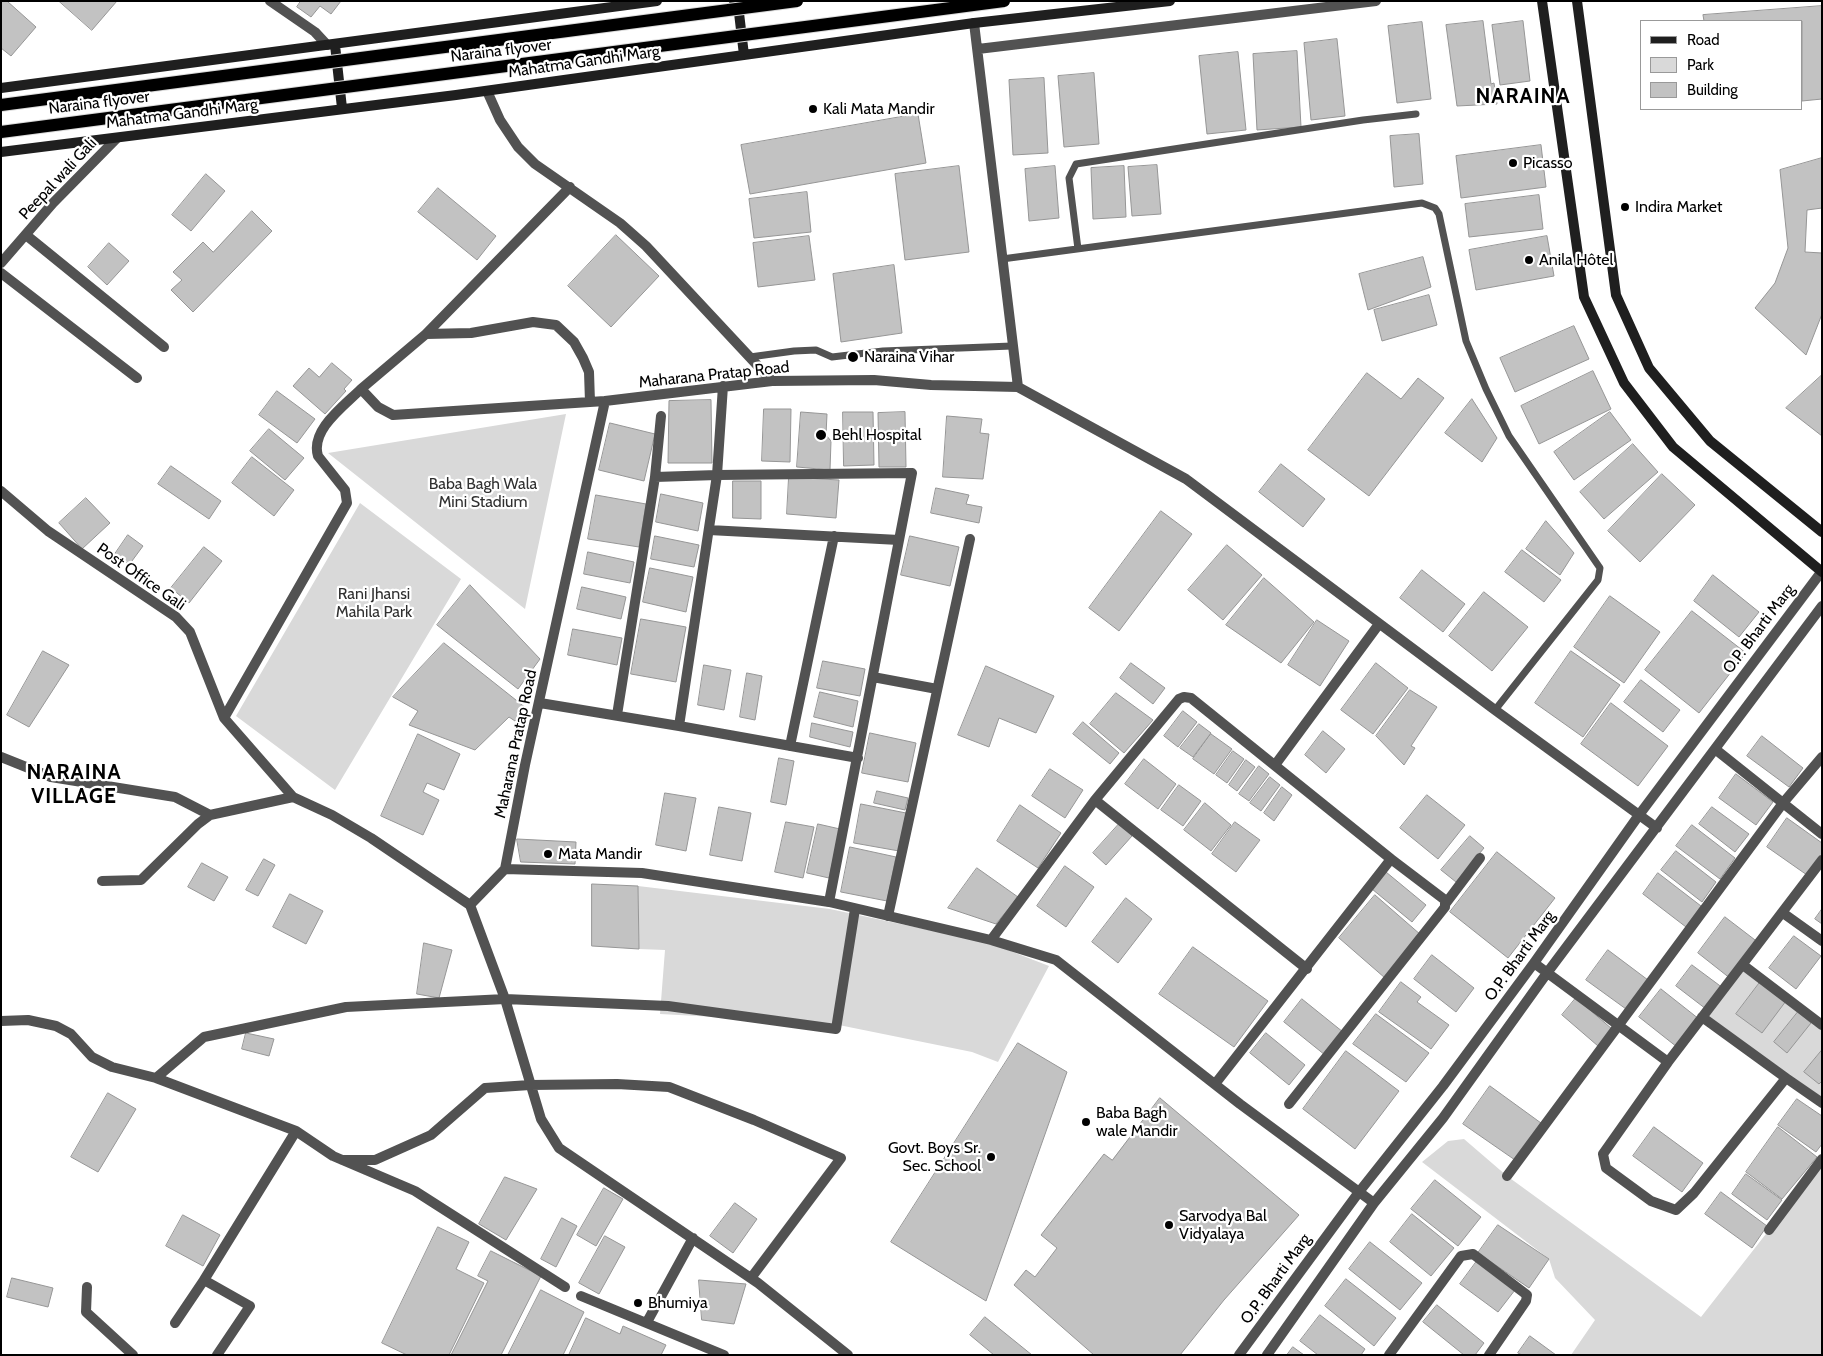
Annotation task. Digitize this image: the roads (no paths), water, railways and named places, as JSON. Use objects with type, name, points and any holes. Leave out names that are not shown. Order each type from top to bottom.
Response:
[{"type":"main road","points":[[1,88],[657,1]]},
{"type":"main road","points":[[734,1],[739,13],[744,55]]},
{"type":"main road","name":"Naraina flyover","points":[[1,105],[797,1]]},
{"type":"main road","name":"Naraina flyover","points":[[1,132],[1004,1]]},
{"type":"main road","name":"Mahatma Gandhi Marg","points":[[1,152],[487,91],[974,23],[1170,1]]},
{"type":"main road","points":[[1542,1],[1584,297],[1624,383],[1673,447],[1822,572]]},
{"type":"main road","points":[[1578,1],[1616,295],[1645,360],[1649,368],[1710,441],[1822,532]]},
{"type":"main road","points":[[331,45],[342,108]]},
{"type":"street","points":[[270,1],[331,45]]},
{"type":"street","points":[[978,49],[1376,1]]},
{"type":"street","points":[[974,23],[1018,387],[1186,479],[1495,710],[1657,828]]},
{"type":"street","points":[[487,91],[500,120],[518,147],[534,164],[570,187],[646,246],[772,381]]},
{"type":"street","name":"Peepal wali Gali","points":[[1,263],[117,138]]},
{"type":"street","points":[[224,718],[346,503],[345,490],[318,456],[316,450],[317,439],[323,429],[360,389],[426,334],[570,187]]},
{"type":"street","points":[[26,235],[164,347]]},
{"type":"street","points":[[1,273],[137,378]]},
{"type":"street","points":[[426,334],[471,333],[533,322],[556,325],[574,342],[583,358],[589,372],[590,402]]},
{"type":"street","name":"Maharana Pratap Road","points":[[505,869],[525,765],[606,402],[772,381],[874,380],[931,385],[1018,387]]},
{"type":"street","points":[[679,726],[717,474],[723,386]]},
{"type":"street","points":[[360,389],[378,407],[393,415],[606,402]]},
{"type":"street","points":[[617,715],[655,477],[661,416]]},
{"type":"street","points":[[655,477],[717,474],[912,473],[829,902]]},
{"type":"street","name":"Post Office Gali","points":[[1,491],[48,531],[176,617],[183,624],[190,632],[224,718],[292,797]]},
{"type":"street","points":[[709,530],[899,540]]},
{"type":"street","points":[[790,746],[834,536]]},
{"type":"street","points":[[888,916],[970,539]]},
{"type":"street","name":"O.P. Bharti Marg","points":[[1239,1355],[1359,1192],[1443,1086],[1534,963],[1639,815],[1822,572]]},
{"type":"street","name":"O.P. Bharti Marg","points":[[1267,1355],[1374,1203],[1442,1118],[1547,973],[1822,606]]},
{"type":"street","points":[[1275,766],[1379,624]]},
{"type":"street","points":[[873,676],[937,689]]},
{"type":"street","points":[[991,940],[1095,800],[1176,702],[1184,697],[1191,698],[1391,860],[1445,900],[1446,903]]},
{"type":"street","points":[[540,703],[858,758]]},
{"type":"street","points":[[1715,749],[1822,834]]},
{"type":"street","points":[[1,757],[51,777],[175,797],[210,815]]},
{"type":"street","points":[[1507,1176],[1783,803],[1822,757]]},
{"type":"street","points":[[102,881],[141,880],[198,824],[210,815],[292,797],[332,815],[363,834],[470,905],[505,1000],[541,1119],[560,1148],[751,1278],[848,1355]]},
{"type":"street","points":[[1095,800],[1307,969]]},
{"type":"street","points":[[1289,1104],[1442,912],[1446,903],[1480,858]]},
{"type":"street","points":[[1216,1084],[1391,860]]},
{"type":"street","points":[[1786,1078],[1694,1193],[1676,1210],[1651,1201],[1606,1168],[1603,1154],[1668,1062],[1822,860]]},
{"type":"street","points":[[470,905],[505,869],[642,873],[829,902],[991,940],[1056,960],[1374,1203]]},
{"type":"street","points":[[156,1078],[204,1037],[346,1007],[505,1000],[668,1006],[836,1028],[855,908]]},
{"type":"street","points":[[1783,913],[1822,942]]},
{"type":"street","points":[[1534,963],[1668,1062]]},
{"type":"street","points":[[1743,965],[1822,1025]]},
{"type":"street","points":[[1702,1018],[1822,1103]]},
{"type":"street","points":[[1,1020],[28,1020],[56,1026],[71,1034],[92,1057],[112,1067],[156,1078],[296,1131],[333,1156],[415,1191],[565,1287]]},
{"type":"street","points":[[342,1160],[375,1160],[431,1135],[485,1088],[530,1085],[617,1084],[669,1087],[754,1120],[841,1158],[751,1278]]},
{"type":"street","points":[[175,1323],[204,1280],[296,1131]]},
{"type":"street","points":[[1769,1230],[1822,1159]]},
{"type":"street","points":[[647,1322],[692,1238]]},
{"type":"street","points":[[1389,1355],[1461,1256],[1473,1254],[1527,1295],[1526,1301],[1489,1355]]},
{"type":"street","points":[[204,1280],[250,1306],[217,1355]]},
{"type":"street","points":[[87,1288],[86,1312],[133,1355]]},
{"type":"street","points":[[581,1296],[724,1355]]},
{"type":"lane","points":[[1078,249],[1069,178],[1076,164],[1416,114]]},
{"type":"lane","points":[[1002,259],[1422,202],[1435,208],[1439,214],[1466,341],[1486,389],[1509,436],[1600,568],[1598,580],[1495,710]]},
{"type":"lane","points":[[750,357],[816,350],[832,357],[883,351],[1012,346]]},
{"type":"place","name":"Kali Mata Mandir","points":[[813,109]]},
{"type":"place","name":"Picasso","points":[[1513,163]]},
{"type":"place","name":"Indira Market","points":[[1625,207]]},
{"type":"place","name":"Anila Hôtel","points":[[1529,260]]},
{"type":"place","name":"Naraina Vihar","points":[[853,357]]},
{"type":"place","name":"Behl Hospital","points":[[821,435]]},
{"type":"place","name":"Mata Mandir","points":[[548,854]]},
{"type":"place","name":"Baba Bagh wale Mandir","points":[[1086,1122]]},
{"type":"place","name":"Govt. Boys Sr. Sec. School","points":[[991,1157]]},
{"type":"place","name":"Sarvodya Bal Vidyalaya","points":[[1169,1225]]},
{"type":"place","name":"Bhumiya","points":[[638,1303]]},
{"type":"district","name":"NARAINA","points":[[1523,97]]},
{"type":"district","name":"NARAINA VILLAGE","points":[[74,785]]},
{"type":"park label","name":"Baba Bagh Wala Mini Stadium","points":[[483,493]]},
{"type":"park label","name":"Rani Jhansi Mahila Park","points":[[374,603]]}]
